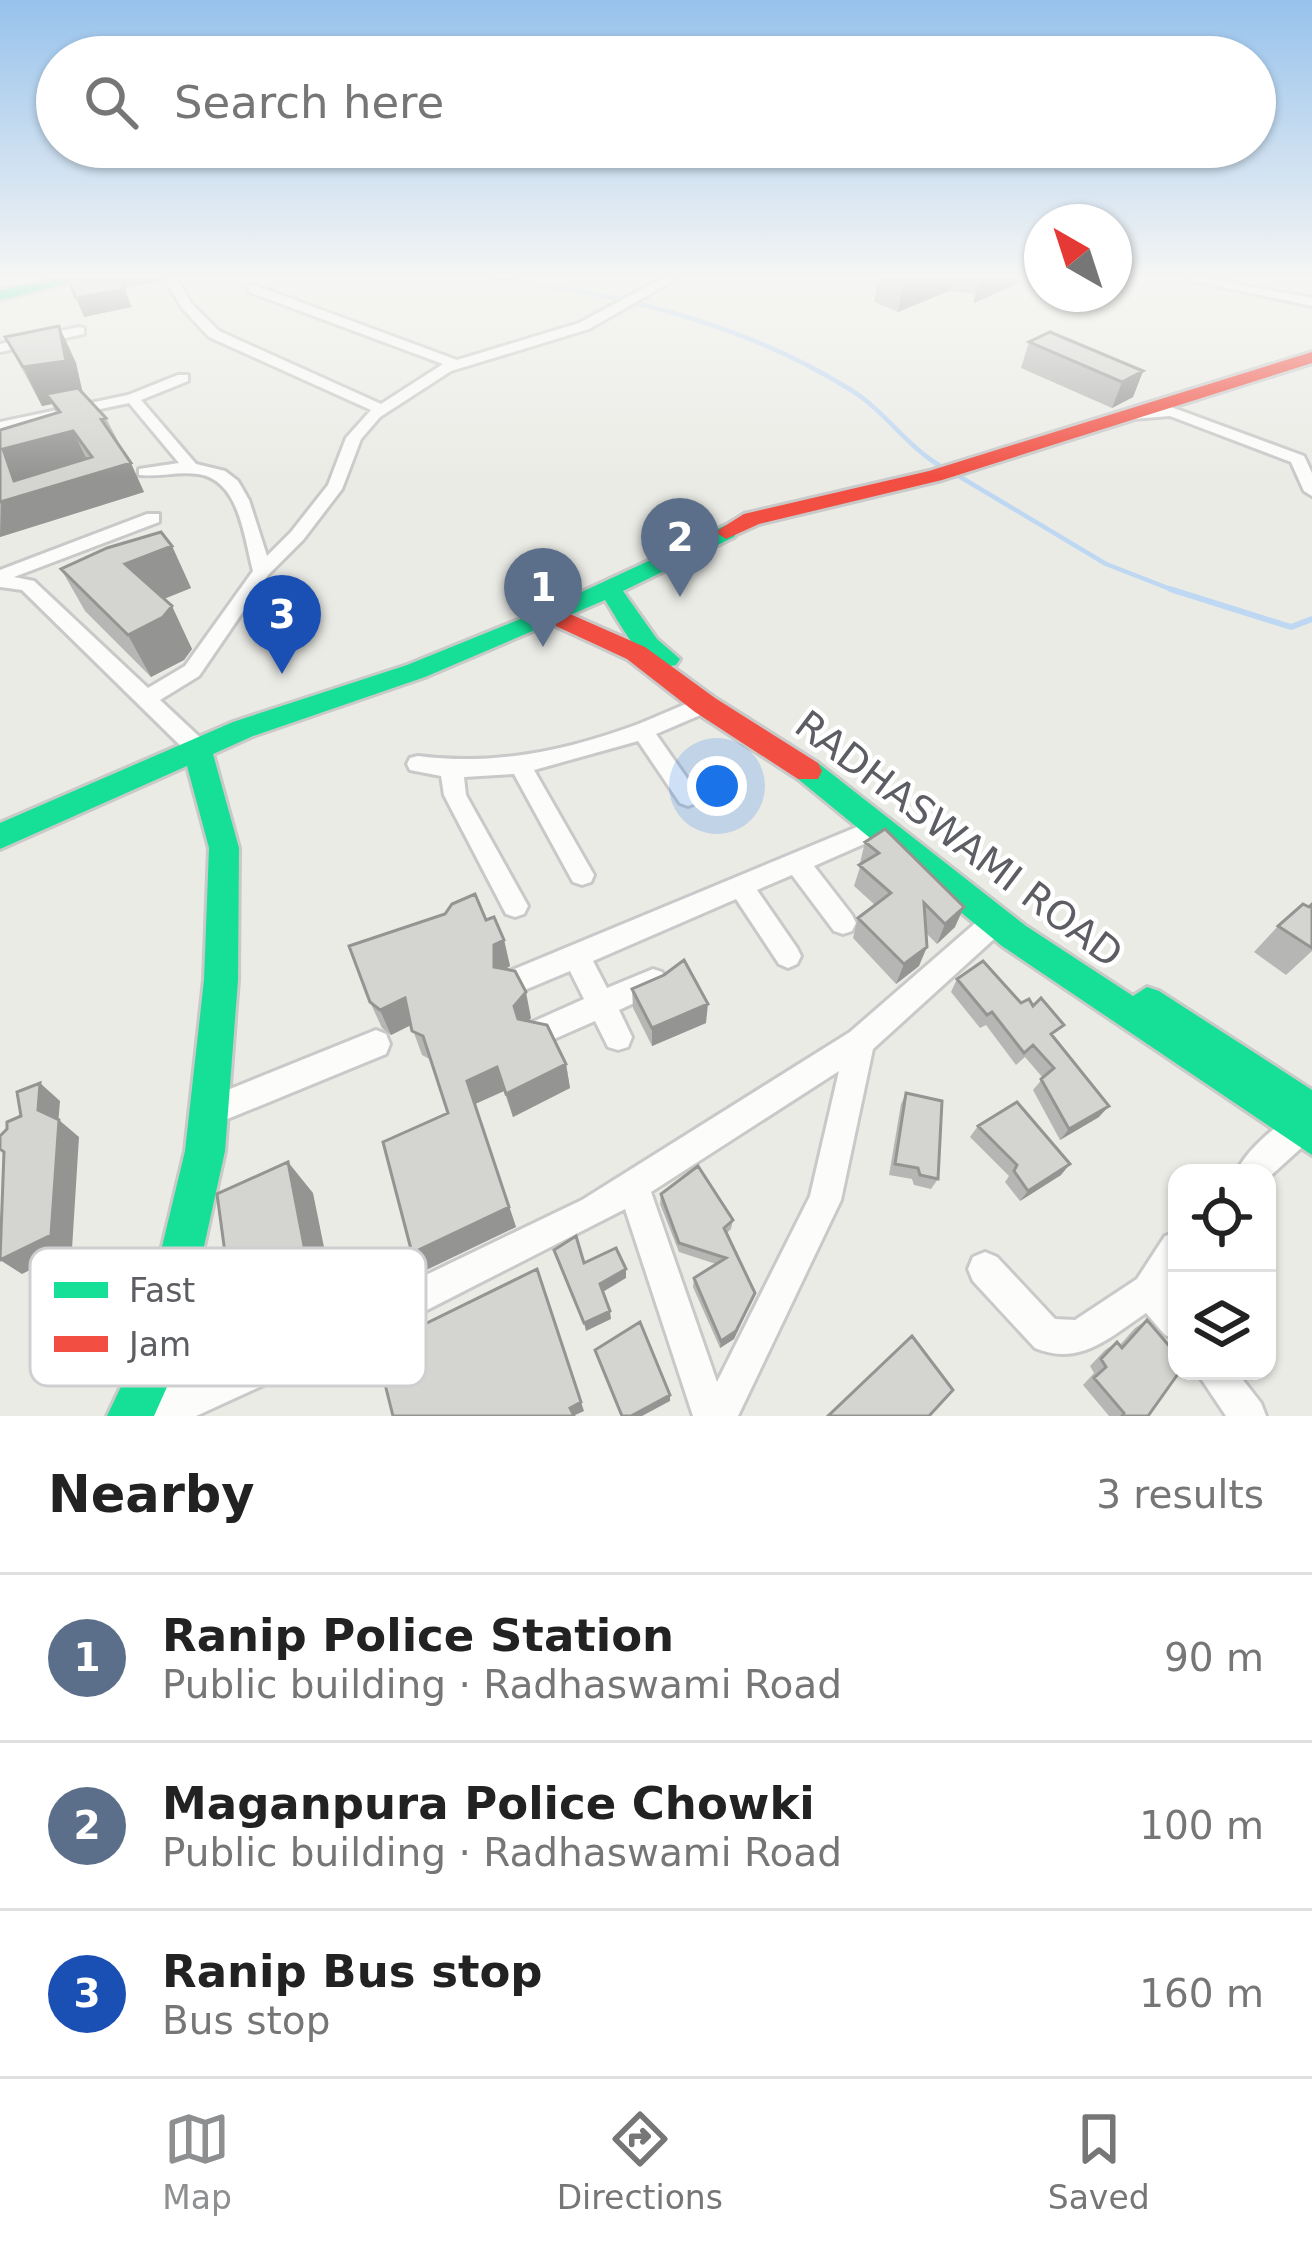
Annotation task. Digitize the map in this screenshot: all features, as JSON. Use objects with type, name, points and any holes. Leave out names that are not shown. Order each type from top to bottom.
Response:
[{"type":"street","points":[[239,345],[381,409]]},
{"type":"street","points":[[404,345],[455,364]]},
{"type":"street","points":[[146,699],[192,671],[262,571],[336,486],[354,438],[381,409],[455,364],[519,345]]},
{"type":"street","points":[[0,837],[197,748],[416,671],[554,615],[752,519],[934,476],[1312,357]]},
{"type":"street","points":[[0,426],[132,398],[183,379]]},
{"type":"street","points":[[132,398],[192,469]]},
{"type":"street","points":[[1133,416],[1171,411],[1298,459],[1312,491]]},
{"type":"street","points":[[145,472],[216,470],[239,488],[262,571]]},
{"type":"street","points":[[0,579],[153,518]]},
{"type":"street","points":[[0,579],[28,585],[197,748],[224,848],[221,980],[205,1151],[183,1248]]},
{"type":"street","name":"RADHASWAMI ROAD","points":[[609,589],[648,645],[849,780],[1026,923],[1308,1125]]},
{"type":"street","name":"RADHASWAMI ROAD","points":[[554,615],[636,652],[705,704],[837,790],[996,921],[1308,1125]]},
{"type":"street","points":[[418,764],[452,772],[519,763],[644,733],[705,704]]},
{"type":"street","points":[[644,733],[688,797]]},
{"type":"street","points":[[519,763],[582,875]]},
{"type":"street","points":[[452,772],[455,795],[515,906]]},
{"type":"street","points":[[515,982],[881,826]]},
{"type":"street","points":[[796,861],[844,922]]},
{"type":"street","points":[[740,885],[788,956]]},
{"type":"street","points":[[426,1293],[593,1210],[860,1042],[996,921]]},
{"type":"street","points":[[576,956],[617,1037]]},
{"type":"street","points":[[538,1033],[652,981]]},
{"type":"street","points":[[715,1416],[825,1200],[860,1042]]},
{"type":"street","points":[[208,1112],[376,1044]]},
{"type":"street","points":[[1261,1164],[1308,1125]]},
{"type":"street","points":[[633,1186],[715,1416]]},
{"type":"street","points":[[985,1269],[1047,1336],[1079,1338],[1149,1291],[1168,1262]]},
{"type":"street","points":[[1149,1291],[1168,1313]]},
{"type":"street","points":[[1221,1380],[1248,1416]]},
{"type":"street","points":[[134,1407],[184,1403],[221,1386]]},
{"type":"building","points":[[10,345],[63,345],[66,361],[23,367]]},
{"type":"building","points":[[1036,345],[1081,345],[1143,371],[1122,382]]},
{"type":"building","points":[[78,388],[106,418],[101,419],[131,463],[0,502],[0,430],[60,412],[46,394]],"holes":[[[73,431],[92,457],[14,481],[3,449]]]},
{"type":"building","points":[[161,532],[172,546],[125,564],[172,606],[163,617],[128,635],[61,569],[107,548]]},
{"type":"building","points":[[885,829],[964,907],[945,924],[924,903],[927,947],[904,964],[858,918],[891,893],[859,865],[879,853],[865,842]]},
{"type":"building","points":[[475,894],[486,920],[494,917],[504,940],[494,945],[494,967],[515,971],[526,992],[514,1006],[518,1019],[547,1025],[566,1064],[506,1094],[497,1067],[467,1081],[509,1207],[423,1248],[411,1248],[383,1142],[448,1113],[423,1036],[412,1031],[405,998],[380,1010],[370,1002],[349,946],[445,914],[452,904]]},
{"type":"building","points":[[1303,904],[1312,904],[1312,948],[1278,926]]},
{"type":"building","points":[[684,960],[708,1004],[652,1028],[632,989]]},
{"type":"building","points":[[983,961],[1021,1003],[1029,999],[1033,1006],[1041,998],[1064,1025],[1051,1034],[1109,1106],[1069,1129],[1041,1079],[1054,1068],[1033,1045],[1024,1053],[992,1012],[987,1015],[957,979]]},
{"type":"building","points":[[40,1083],[38,1110],[59,1120],[51,1235],[0,1260],[4,1152],[0,1136],[7,1122],[21,1116],[17,1092]]},
{"type":"building","points":[[906,1093],[942,1101],[938,1179],[920,1175],[918,1168],[895,1164]]},
{"type":"building","points":[[1017,1102],[1070,1164],[1028,1191],[1014,1171],[1017,1165],[978,1126]]},
{"type":"building","points":[[288,1162],[304,1248],[224,1248],[217,1194]]},
{"type":"building","points":[[698,1166],[733,1220],[724,1228],[755,1293],[736,1331],[721,1341],[694,1278],[726,1258],[679,1243],[661,1194]]},
{"type":"building","points":[[576,1236],[584,1263],[616,1248],[626,1269],[600,1284],[610,1311],[584,1323],[554,1250]]},
{"type":"building","points":[[537,1269],[581,1402],[570,1408],[574,1416],[393,1416],[386,1386],[426,1386],[426,1323]]},
{"type":"building","points":[[1147,1320],[1168,1344],[1168,1380],[1174,1380],[1148,1416],[1122,1416],[1094,1378],[1106,1367],[1101,1359],[1117,1342],[1122,1348]]},
{"type":"building","points":[[640,1322],[670,1395],[631,1416],[622,1416],[595,1350]]},
{"type":"building","points":[[912,1336],[953,1390],[929,1416],[828,1416]]},
{"type":"waterway","points":[[765,345],[851,390],[942,467]]},
{"type":"waterway","points":[[957,475],[1106,564],[1171,589]]},
{"type":"waterway","points":[[1171,589],[1291,627],[1312,619]]},
{"type":"waterway","points":[[1171,589],[1178,592]]},
{"type":"traffic: fast","points":[[0,837],[243,729],[416,671],[554,615],[726,532]]},
{"type":"traffic: fast","points":[[609,589],[648,645],[667,659]]},
{"type":"traffic: fast","points":[[183,1248],[205,1151],[221,980],[224,848],[197,748]]},
{"type":"traffic: fast","points":[[808,771],[1014,936],[1312,1136]]},
{"type":"traffic: fast","points":[[1147,1003],[1312,1112]]},
{"type":"traffic: fast","points":[[130,1416],[144,1386]]},
{"type":"traffic: jam","points":[[726,532],[752,519],[935,476],[1312,357]]},
{"type":"traffic: jam","points":[[554,615],[636,653],[705,705],[808,771]]},
{"type":"place","name":"Maganpura Police Chowki","points":[[680,597]]},
{"type":"place","name":"Ranip Police Station","points":[[543,647]]},
{"type":"place","name":"Ranip Bus stop","points":[[282,674]]}]
